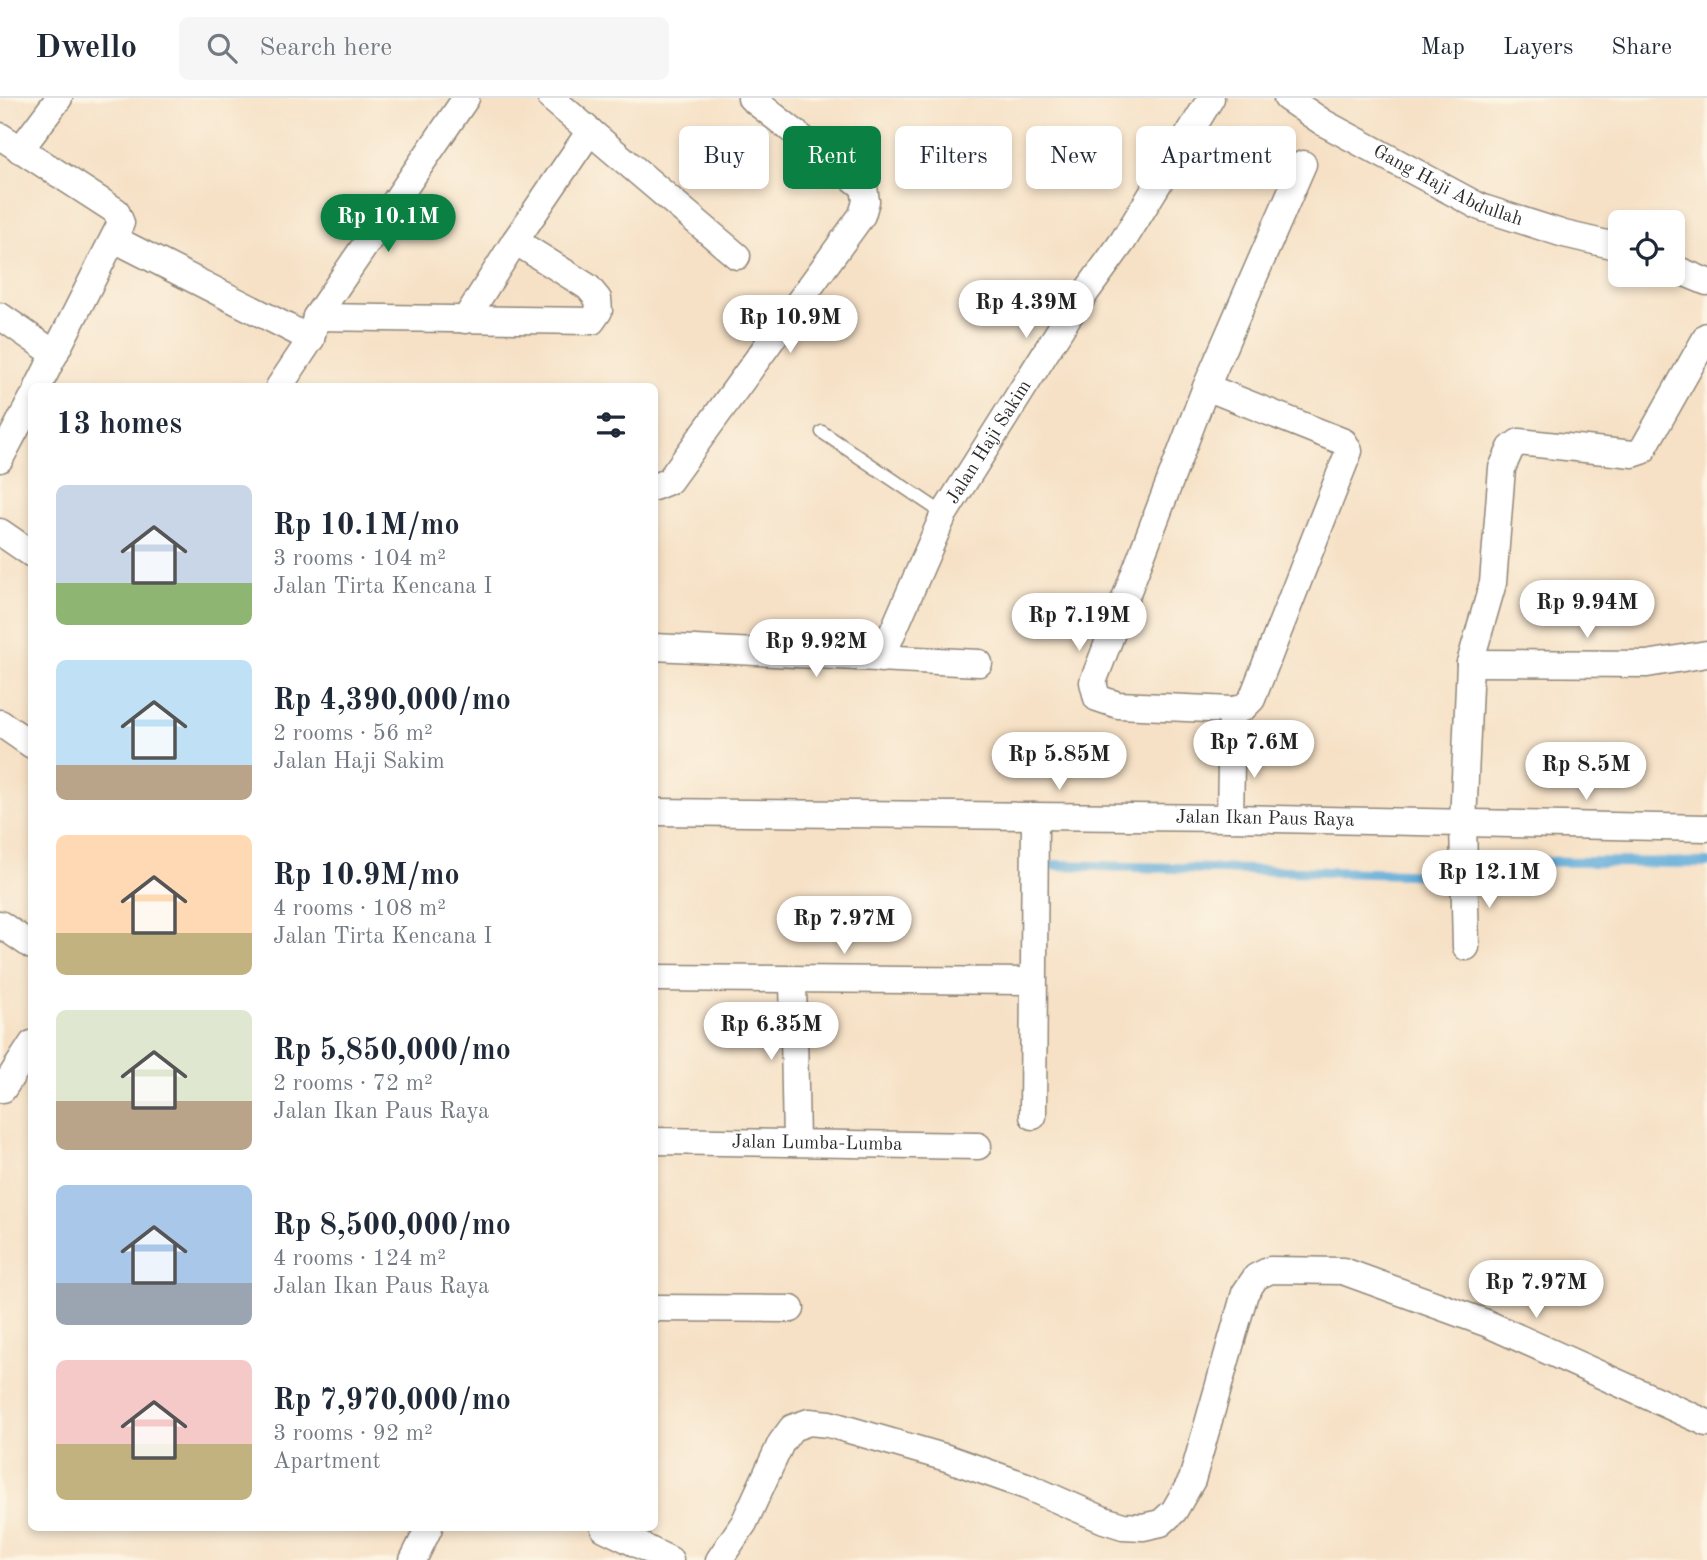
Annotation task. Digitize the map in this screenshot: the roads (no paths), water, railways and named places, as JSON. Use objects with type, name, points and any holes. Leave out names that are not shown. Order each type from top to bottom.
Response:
[{"type":"street","points":[[40,383],[121,223],[117,211],[10,143],[59,98]]},
{"type":"street","points":[[281,383],[313,328],[466,98]]},
{"type":"street","points":[[551,98],[737,256]]},
{"type":"street","points":[[658,485],[669,481],[862,215],[866,201],[864,187],[751,98]]},
{"type":"street","name":"Jalan Haji Sakim","points":[[881,659],[944,514],[1068,317],[1123,241],[1211,98]]},
{"type":"street","name":"Gang Haji Abdullah","points":[[1287,98],[1324,123],[1480,208],[1564,234],[1608,244]]},
{"type":"street","points":[[465,320],[590,131]]},
{"type":"street","points":[[1206,387],[1344,442],[1349,451],[1252,699],[1243,708],[1232,710],[1118,705],[1097,698],[1093,682],[1206,387],[1303,164]]},
{"type":"street","points":[[114,239],[313,328],[465,320],[592,321],[599,311],[598,299],[588,287],[515,241]]},
{"type":"street","points":[[1685,273],[1707,282]]},
{"type":"street","points":[[0,316],[55,354]]},
{"type":"street","points":[[1466,947],[1464,835],[1471,663],[1493,583],[1502,468],[1511,448],[1519,442],[1633,454],[1642,452],[1707,336]]},
{"type":"street","points":[[0,459],[28,406]]},
{"type":"street","points":[[0,532],[28,551]]},
{"type":"street","points":[[658,648],[979,663]]},
{"type":"street","points":[[1471,663],[1647,664],[1707,654]]},
{"type":"street","points":[[1230,818],[1232,710]]},
{"type":"street","points":[[0,723],[28,742]]},
{"type":"street","name":"Jalan Ikan Paus Raya","points":[[658,812],[1230,818],[1464,835],[1707,828]]},
{"type":"street","points":[[1033,1116],[1035,816]]},
{"type":"street","points":[[0,924],[28,943]]},
{"type":"street","points":[[658,978],[1032,981]]},
{"type":"street","points":[[793,979],[796,1143]]},
{"type":"street","points":[[0,1089],[3,1089],[28,1050]]},
{"type":"street","name":"Jalan Lumba-Lumba","points":[[658,1142],[978,1146]]},
{"type":"street","points":[[719,1560],[744,1523],[781,1443],[792,1428],[809,1422],[829,1424],[947,1458],[1026,1486],[1104,1520],[1143,1527],[1161,1523],[1174,1511],[1192,1480],[1245,1293],[1256,1277],[1270,1270],[1343,1271],[1486,1323],[1707,1423]]},
{"type":"street","points":[[658,1308],[792,1309]]},
{"type":"street","points":[[413,1560],[428,1531]]},
{"type":"street","points":[[610,1531],[666,1559]]},
{"type":"lane","points":[[822,432],[944,514]]},
{"type":"waterway","points":[[1053,865],[1445,875],[1483,861],[1707,863]]}]
